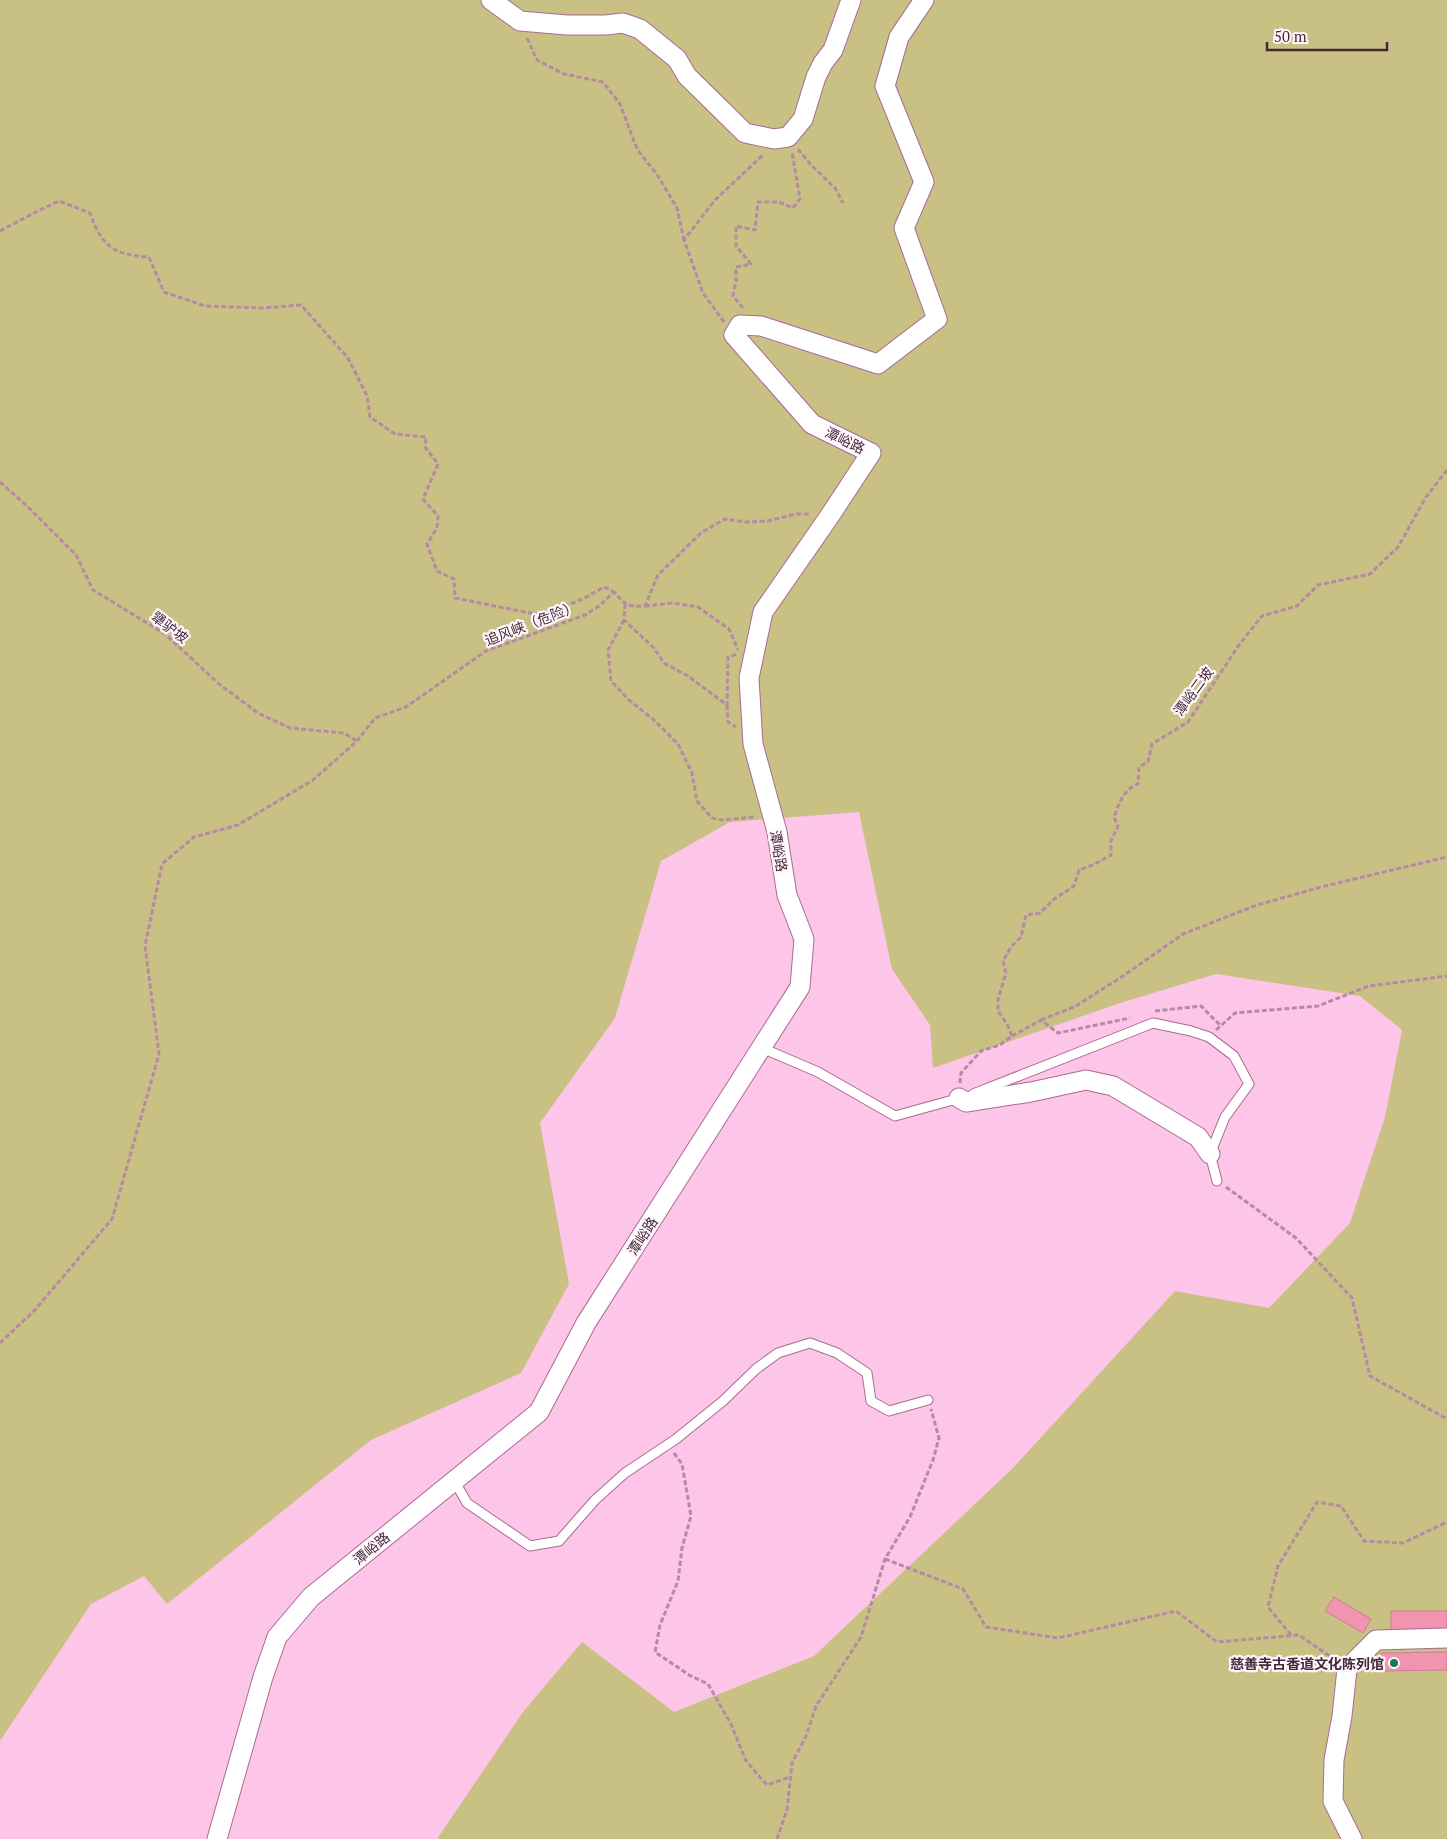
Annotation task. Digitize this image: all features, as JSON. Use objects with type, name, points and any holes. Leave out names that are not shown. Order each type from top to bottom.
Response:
[{"type":"street","points":[[491,0],[520,21],[568,25],[606,25],[623,22],[640,29],[677,59],[687,76],[745,133],[774,139],[788,137],[803,118],[816,77],[823,63],[833,50],[851,0]]},
{"type":"street","points":[[741,330],[761,326],[878,364],[937,320],[904,228],[924,182],[886,86],[899,37],[924,0]]},
{"type":"street","name":"潭峪路","points":[[216,1839],[263,1677],[277,1637],[311,1597],[539,1412],[586,1323],[800,987],[804,938],[787,894],[777,832],[753,744],[749,678],[763,612],[871,453],[812,424],[741,330]]},
{"type":"street","points":[[959,1098],[966,1102],[1032,1092],[1086,1080],[1113,1086],[1198,1137],[1210,1154]]},
{"type":"street","points":[[1352,1839],[1333,1801],[1334,1760],[1348,1669],[1376,1640],[1447,1638]]},
{"type":"lane","points":[[762,1048],[818,1072],[895,1116],[970,1095],[1153,1023],[1191,1030],[1209,1037],[1234,1056],[1249,1084],[1226,1117],[1210,1154],[1218,1181]]},
{"type":"lane","points":[[454,1480],[467,1503],[530,1546],[559,1541],[595,1500],[625,1473],[667,1445],[723,1401],[756,1369],[778,1353],[810,1343],[837,1354],[867,1373],[871,1401],[889,1411],[928,1400]]},
{"type":"path","points":[[520,21],[537,60],[564,74],[602,82],[620,104],[637,149],[658,176],[677,208],[684,240],[703,293],[741,330]]},
{"type":"path","points":[[788,137],[811,165],[836,188],[843,203]]},
{"type":"path","points":[[741,330],[744,309],[734,296],[736,267],[751,264],[736,246],[736,226],[755,230],[758,202],[779,202],[794,208],[800,199],[795,164],[788,137]]},
{"type":"path","points":[[684,240],[714,200],[766,153]]},
{"type":"path","points":[[0,231],[59,201],[90,213],[97,232],[109,246],[128,256],[148,258],[164,292],[205,306],[263,308],[301,305],[348,358],[367,396],[370,417],[395,434],[426,437],[425,447],[438,464],[423,499],[438,516],[437,528],[426,544],[437,571],[454,579],[455,598],[540,615],[582,599],[604,587],[614,592],[625,604],[632,607],[672,603],[698,607],[729,629],[739,654],[728,657],[727,705],[688,676],[664,663],[653,647],[624,620]]},
{"type":"path","name":"潭峪二坡","points":[[1012,1036],[1007,1024],[998,1011],[998,999],[1006,973],[1003,961],[1011,947],[1022,937],[1026,915],[1040,913],[1053,900],[1074,886],[1079,870],[1093,865],[1111,854],[1111,841],[1118,826],[1114,817],[1118,804],[1129,787],[1138,784],[1139,767],[1148,762],[1152,744],[1188,722],[1239,645],[1262,616],[1297,606],[1318,585],[1370,574],[1398,547],[1426,497],[1447,470]]},
{"type":"path","name":"犟驴坡","points":[[0,482],[28,507],[76,556],[93,590],[166,634],[219,684],[258,713],[290,728],[344,733],[357,741]]},
{"type":"path","points":[[645,606],[658,575],[702,532],[725,519],[746,522],[768,521],[796,514],[831,514]]},
{"type":"path","name":"追风峡（危险）","points":[[0,1342],[34,1311],[112,1219],[159,1054],[145,946],[162,864],[194,837],[238,825],[313,780],[357,741],[375,718],[406,707],[486,651],[585,615],[600,606],[614,592]]},
{"type":"path","points":[[625,604],[624,620],[608,650],[611,681],[629,700],[654,720],[678,744],[692,773],[697,801],[712,818],[722,820],[772,816]]},
{"type":"path","points":[[959,1098],[961,1073],[981,1051],[1000,1045],[1041,1020],[1076,1006],[1124,976],[1183,934],[1257,905],[1325,886],[1447,857]]},
{"type":"path","points":[[1209,1037],[1236,1013],[1318,1006],[1369,986],[1447,976]]},
{"type":"path","points":[[1154,1011],[1201,1006],[1221,1026]]},
{"type":"path","points":[[1041,1020],[1058,1034],[1137,1016]]},
{"type":"path","points":[[1218,1181],[1296,1238],[1352,1298],[1370,1376],[1447,1419]]},
{"type":"path","points":[[777,1839],[787,1810],[792,1763],[806,1736],[816,1706],[860,1637],[886,1559],[910,1517],[933,1460],[939,1438],[928,1400]]},
{"type":"path","points":[[667,1445],[682,1464],[691,1516],[682,1548],[678,1581],[660,1626],[655,1652],[708,1684],[731,1724],[746,1762],[767,1785],[790,1777]]},
{"type":"path","points":[[1292,1636],[1268,1607],[1278,1566],[1317,1502],[1341,1506],[1364,1541],[1403,1543],[1447,1522]]},
{"type":"path","points":[[886,1559],[963,1589],[986,1626],[1058,1638],[1176,1611],[1218,1642],[1300,1635],[1348,1669]]},
{"type":"shaded area","points":[[0,0],[1447,0],[1447,1839],[437,1839],[523,1712],[582,1642],[674,1712],[814,1656],[1012,1469],[1175,1291],[1269,1308],[1350,1223],[1385,1117],[1402,1030],[1360,996],[1216,974],[1123,1002],[933,1068],[930,1025],[892,969],[859,812],[730,822],[661,861],[615,1018],[540,1123],[569,1284],[521,1373],[371,1440],[167,1604],[144,1576],[91,1604],[0,1741]]},
{"type":"building","points":[[1334,1597],[1371,1619],[1363,1633],[1325,1611]]},
{"type":"building","points":[[1391,1611],[1447,1611],[1447,1630],[1391,1631]]},
{"type":"building","points":[[1447,1652],[1447,1670],[1381,1671],[1381,1653]]},
{"type":"place","name":"慈善寺古香道文化陈列馆","points":[[1394,1663]]}]
